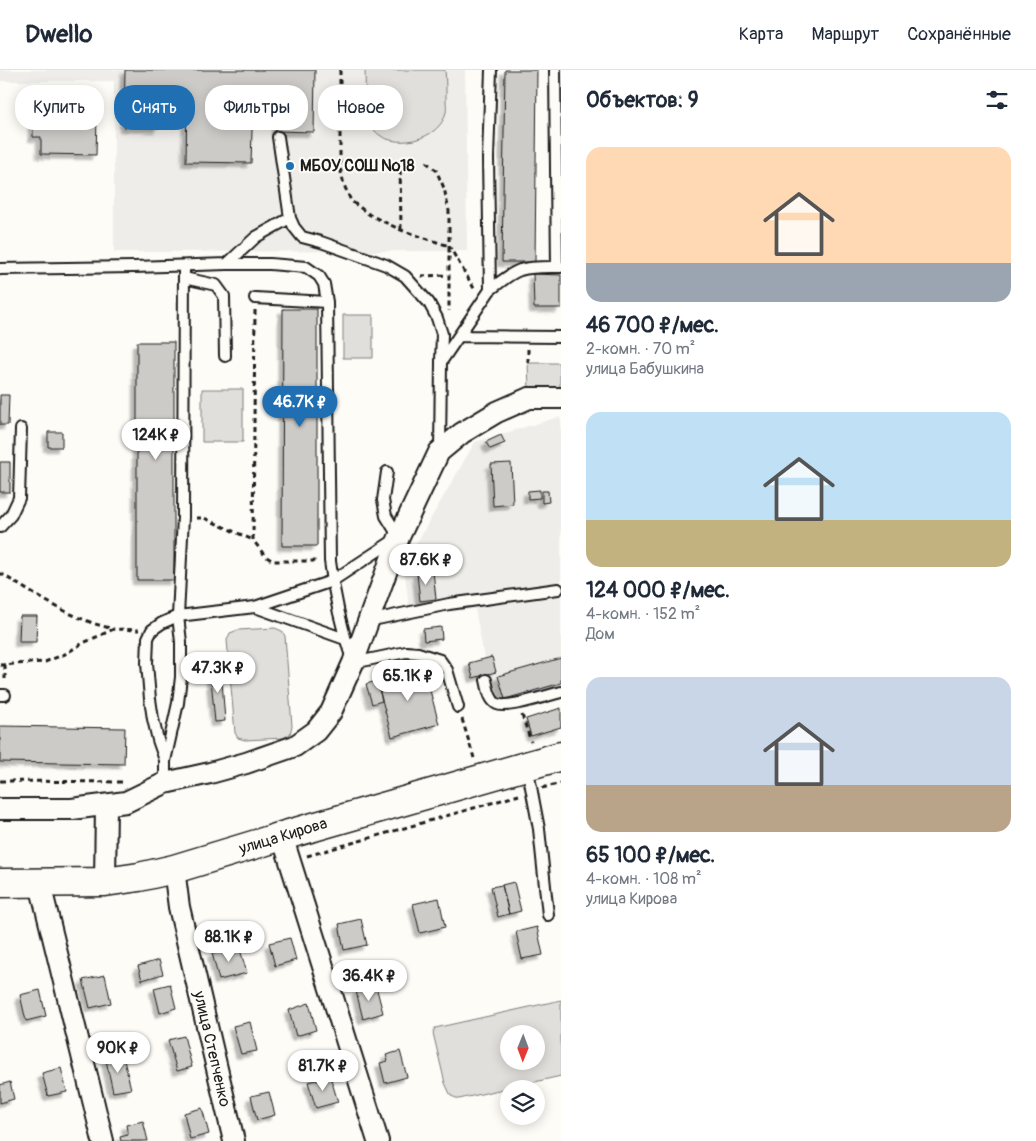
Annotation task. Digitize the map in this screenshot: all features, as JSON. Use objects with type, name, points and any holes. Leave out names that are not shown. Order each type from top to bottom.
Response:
[{"type":"main road","name":"улица Кирова","points":[[0,883],[105,882],[139,877],[260,843],[286,848],[561,756]]},
{"type":"street","points":[[0,809],[72,809],[126,802],[165,783],[246,763],[295,746],[316,731],[331,712],[353,663],[399,536],[440,452],[462,433],[497,412],[529,398],[561,398]]},
{"type":"street","points":[[105,882],[106,805]]},
{"type":"street","points":[[286,848],[378,1141]]},
{"type":"street","name":"улица Степченко","points":[[174,868],[179,907],[234,1141]]},
{"type":"street","points":[[40,884],[103,1141]]},
{"type":"lane","points":[[490,290],[488,158],[491,70]]},
{"type":"lane","points":[[442,362],[490,290],[521,270],[559,267],[558,117],[555,70]]},
{"type":"lane","points":[[278,137],[290,218],[302,237],[386,265],[405,276],[430,303],[442,334],[440,452]]},
{"type":"lane","points":[[227,264],[256,237],[290,218]]},
{"type":"lane","points":[[0,268],[270,264],[306,267],[319,276],[324,284],[326,302],[330,561],[332,581],[345,639],[353,663],[406,652],[418,653],[440,660],[448,670],[458,707]]},
{"type":"lane","points":[[165,783],[165,761],[178,703],[181,677],[181,642],[178,616],[183,517],[184,266]]},
{"type":"lane","points":[[184,278],[216,285],[224,296],[225,356]]},
{"type":"lane","points":[[255,298],[326,302]]},
{"type":"lane","points":[[459,336],[561,337]]},
{"type":"lane","points":[[0,527],[11,515],[19,498],[22,429]]},
{"type":"lane","points":[[165,761],[158,740],[150,698],[147,663],[148,638],[152,630],[178,616],[255,607],[332,581],[399,536],[386,516],[383,500],[387,472]]},
{"type":"lane","points":[[368,621],[449,604],[558,589]]},
{"type":"lane","points":[[255,607],[345,639]]},
{"type":"lane","points":[[486,680],[492,701],[498,705],[508,706],[561,692]]},
{"type":"lane","points":[[530,767],[548,915]]},
{"type":"path","points":[[340,70],[340,167],[344,185],[351,201],[370,215],[401,230],[449,246],[482,301]]},
{"type":"path","points":[[400,161],[401,230]]},
{"type":"path","points":[[426,162],[436,170],[444,188],[449,211],[449,314]]},
{"type":"path","points":[[405,276],[448,275]]},
{"type":"path","points":[[253,540],[255,298]]},
{"type":"path","points":[[204,518],[253,540],[265,556],[273,561],[330,561]]},
{"type":"path","points":[[0,573],[41,598],[92,623],[114,629],[152,630]]},
{"type":"path","points":[[0,665],[45,662],[114,629]]},
{"type":"path","points":[[2,695],[5,665]]},
{"type":"path","points":[[518,703],[530,767]]},
{"type":"path","points":[[458,707],[475,761]]},
{"type":"path","points":[[286,848],[530,767],[561,783]]},
{"type":"path","points":[[0,781],[126,782]]},
{"type":"shaded area","name":"МБОУ СОШ №18","points":[[0,70],[465,70],[467,251],[114,252],[114,130],[195,130],[195,85],[114,85],[114,81],[0,81]]},
{"type":"shaded area","points":[[365,70],[445,70],[446,112],[442,122],[426,136],[415,140],[392,140],[382,137],[374,130],[403,130],[403,85],[365,85]]},
{"type":"shaded area","points":[[343,315],[373,315],[373,358],[343,358]]},
{"type":"shaded area","points":[[528,363],[560,363],[560,390],[529,390]]},
{"type":"shaded area","points":[[202,389],[243,389],[243,442],[202,442]]},
{"type":"shaded area","points":[[559,417],[561,420],[561,679],[497,698],[483,651],[475,609],[410,616],[404,565],[475,442]]},
{"type":"shaded area","points":[[275,628],[282,631],[285,636],[292,726],[290,734],[283,738],[245,740],[238,738],[235,733],[227,640],[230,633],[238,630]]},
{"type":"shaded area","points":[[561,1000],[561,1076],[543,1080],[500,1080],[500,1090],[459,1099],[451,1096],[445,1083],[433,1033],[435,1028]]},
{"type":"building","points":[[125,70],[315,70],[314,132],[276,131],[308,130],[308,85],[205,85],[205,130],[252,130],[251,163],[186,162],[187,130],[195,130],[195,85],[125,85]]},
{"type":"building","points":[[505,70],[537,70],[535,262],[502,262]]},
{"type":"building","points":[[33,130],[97,130],[96,155],[41,154],[41,137],[33,137]]},
{"type":"building","points":[[533,274],[561,275],[561,308],[534,308]]},
{"type":"building","points":[[283,309],[317,309],[317,546],[282,546]]},
{"type":"building","points":[[137,342],[174,342],[174,580],[137,580]]},
{"type":"building","points":[[0,395],[9,395],[8,425],[0,425]]},
{"type":"building","points":[[48,432],[62,432],[62,447],[48,447]]},
{"type":"building","points":[[501,435],[505,443],[490,449],[486,442]]},
{"type":"building","points":[[0,462],[10,462],[10,492],[0,492]]},
{"type":"building","points":[[511,463],[513,504],[493,506],[491,464]]},
{"type":"building","points":[[540,490],[540,498],[528,499],[528,491]]},
{"type":"building","points":[[542,491],[548,491],[549,502],[542,503]]},
{"type":"building","points":[[433,571],[436,599],[420,601],[417,573]]},
{"type":"building","points":[[20,616],[37,616],[36,642],[19,642]]},
{"type":"building","points":[[441,627],[442,639],[424,641],[423,629]]},
{"type":"building","points":[[492,657],[496,672],[473,678],[469,663]]},
{"type":"building","points":[[561,658],[561,683],[505,699],[498,676]]},
{"type":"building","points":[[221,667],[225,721],[215,722],[210,668]]},
{"type":"building","points":[[424,668],[439,724],[392,737],[377,681]]},
{"type":"building","points":[[377,681],[382,701],[372,704],[366,684]]},
{"type":"building","points":[[561,708],[561,727],[531,736],[526,719]]},
{"type":"building","points":[[0,726],[125,728],[124,764],[0,762]]},
{"type":"building","points":[[514,882],[521,911],[509,914],[502,885]]},
{"type":"building","points":[[502,885],[509,914],[498,917],[491,887]]},
{"type":"building","points":[[439,898],[445,927],[420,933],[413,904]]},
{"type":"building","points":[[361,919],[367,945],[344,950],[339,924]]},
{"type":"building","points":[[537,927],[543,955],[522,959],[516,932]]},
{"type":"building","points":[[290,938],[296,960],[275,966],[269,943]]},
{"type":"building","points":[[239,946],[247,973],[219,980],[212,953]]},
{"type":"building","points":[[159,960],[163,974],[142,980],[138,966]]},
{"type":"building","points":[[105,975],[111,1003],[90,1008],[83,980]]},
{"type":"building","points":[[170,984],[176,1008],[160,1013],[154,988]]},
{"type":"building","points":[[376,986],[383,1013],[363,1019],[356,991]]},
{"type":"building","points":[[40,990],[46,1016],[26,1021],[20,995]]},
{"type":"building","points":[[309,1003],[316,1030],[296,1036],[289,1010]]},
{"type":"building","points":[[250,1022],[257,1051],[241,1054],[233,1026]]},
{"type":"building","points":[[184,1036],[192,1067],[177,1071],[168,1040]]},
{"type":"building","points":[[400,1051],[407,1077],[385,1083],[380,1063],[388,1061],[386,1055]]},
{"type":"building","points":[[123,1056],[131,1089],[113,1092],[106,1060]]},
{"type":"building","points":[[61,1068],[67,1092],[48,1096],[42,1073]]},
{"type":"building","points":[[330,1076],[338,1102],[316,1108],[308,1082]]},
{"type":"building","points":[[10,1082],[14,1099],[0,1103],[0,1085]]},
{"type":"building","points":[[269,1092],[275,1115],[257,1120],[251,1096]]},
{"type":"building","points":[[202,1108],[209,1134],[190,1139],[184,1113]]},
{"type":"building","points":[[143,1121],[148,1141],[121,1141],[120,1137],[128,1135],[126,1125]]},
{"type":"place","name":"МБОУ СОШ №18","points":[[290,166]]}]
